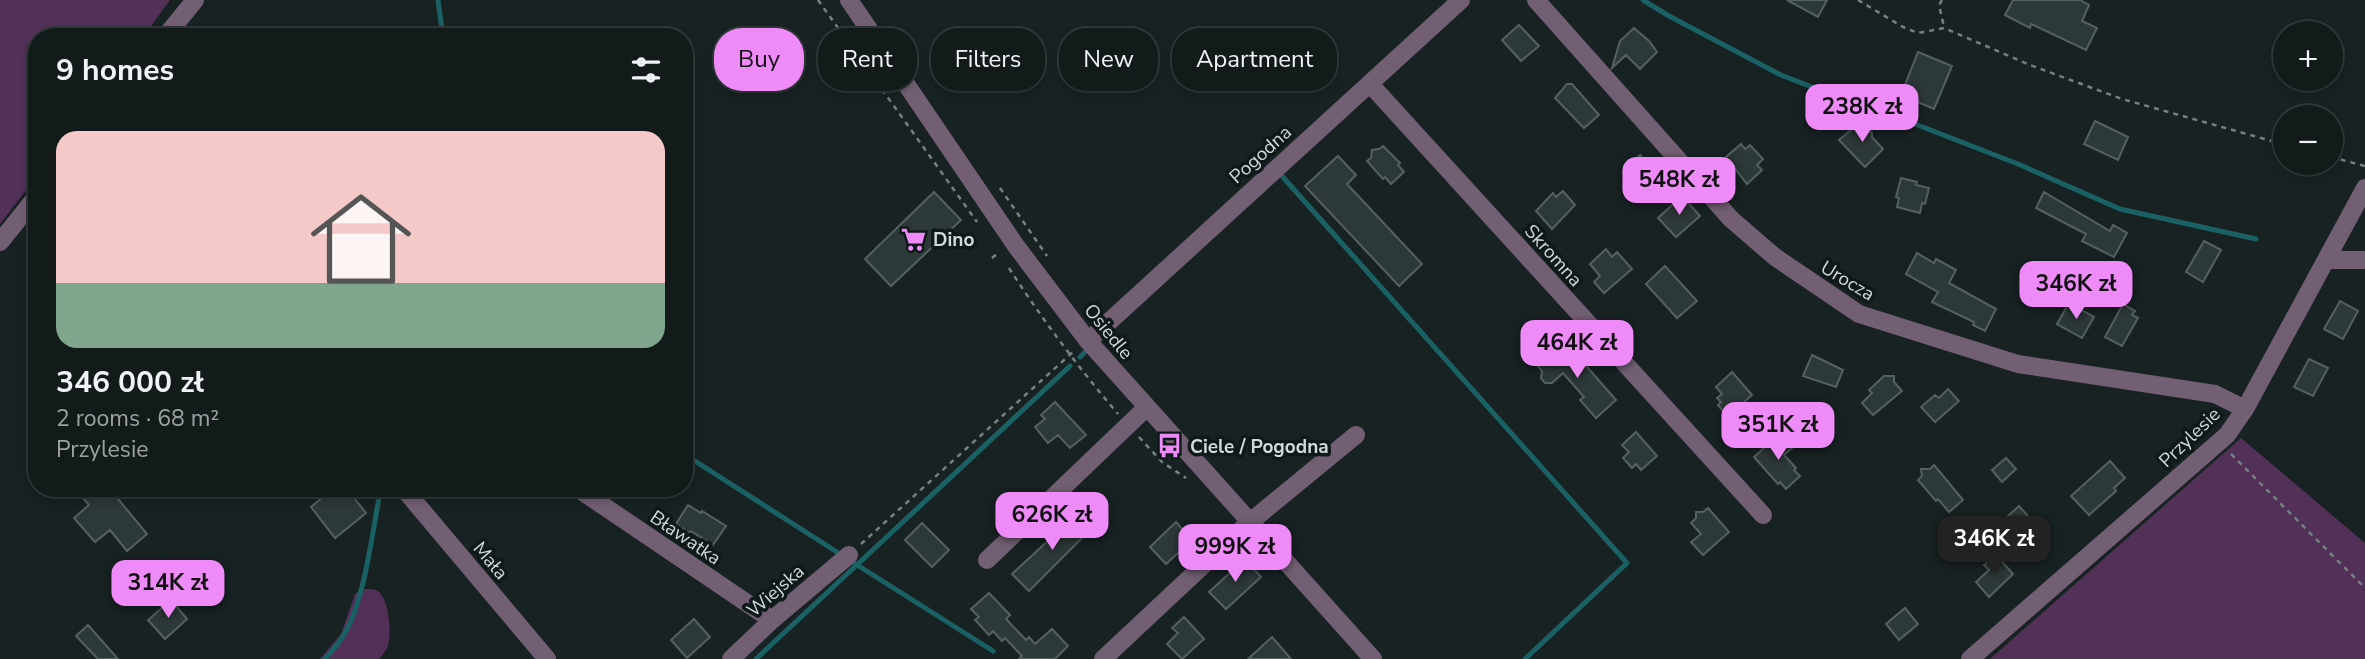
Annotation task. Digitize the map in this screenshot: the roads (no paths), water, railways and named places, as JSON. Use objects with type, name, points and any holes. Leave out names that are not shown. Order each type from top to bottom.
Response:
[{"type":"street","points":[[172,28],[195,0]]},
{"type":"street","name":"Osiedle","points":[[849,0],[1016,246],[1088,341],[1373,659]]},
{"type":"street","name":"Pogodna","points":[[1088,341],[1461,0]]},
{"type":"street","name":"Urocza","points":[[1536,0],[1731,219],[1776,257],[1859,314],[2018,364],[2216,394],[2245,409]]},
{"type":"street","name":"Skromna","points":[[1370,84],[1763,515]]},
{"type":"street","name":"Przylesie","points":[[1970,659],[2227,435],[2245,409],[2365,188]]},
{"type":"street","points":[[0,242],[28,207]]},
{"type":"street","points":[[2326,260],[2365,260]]},
{"type":"street","points":[[987,560],[1146,408]]},
{"type":"street","points":[[1103,659],[1249,523],[1356,435]]},
{"type":"street","name":"Mała","points":[[411,497],[547,659]]},
{"type":"street","name":"Bławatka","points":[[590,497],[772,621]]},
{"type":"street","name":"Wiejska","points":[[731,659],[849,555]]},
{"type":"waterway","points":[[438,0],[442,28]]},
{"type":"waterway","points":[[1643,0],[1781,75],[2018,164],[2120,209],[2256,239]]},
{"type":"waterway","points":[[1281,175],[1627,563],[1525,659]]},
{"type":"waterway","points":[[1080,357],[1084,353]]},
{"type":"waterway","points":[[756,659],[1070,366]]},
{"type":"waterway","points":[[693,460],[840,554]]},
{"type":"waterway","points":[[325,659],[345,633],[352,618],[368,562],[379,497]]},
{"type":"waterway","points":[[854,563],[993,651]]},
{"type":"place","name":"Dino","points":[[913,239]]},
{"type":"place","name":"Ciele / Pogodna","points":[[1170,446]]}]
